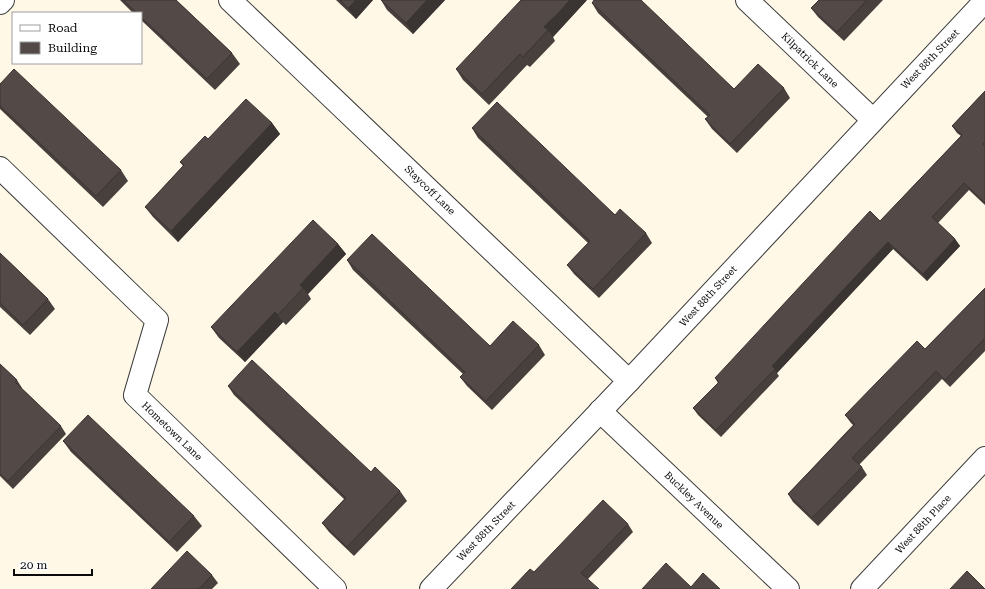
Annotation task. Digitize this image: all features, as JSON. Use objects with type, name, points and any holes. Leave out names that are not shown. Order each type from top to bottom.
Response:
[{"type":"street","points":[[0,3],[3,0]]},
{"type":"street","name":"Staycoff Lane","points":[[230,0],[629,381]]},
{"type":"street","name":"Kilpatrick Lane","points":[[747,0],[873,120]]},
{"type":"street","name":"West 88th Street","points":[[431,589],[629,381],[985,1]]},
{"type":"street","name":"Hometown Lane","points":[[0,168],[157,320],[135,395],[335,589]]},
{"type":"street","name":"Buckley Avenue","points":[[600,411],[788,589]]},
{"type":"street","name":"West 88th Place","points":[[862,589],[985,458]]},
{"type":"building","points":[[123,0],[176,0],[232,53],[207,79],[142,18],[142,12],[136,12]]},
{"type":"building","points":[[340,0],[356,0],[348,8]]},
{"type":"building","points":[[381,0],[427,0],[406,23]]},
{"type":"building","points":[[521,0],[570,0],[544,27],[548,30],[523,57],[520,54],[482,94],[456,69]]},
{"type":"building","points":[[594,0],[641,0],[734,89],[758,64],[784,88],[730,144],[705,119],[710,115],[592,3]]},
{"type":"building","points":[[819,0],[867,0],[837,32],[811,8]]},
{"type":"building","points":[[14,69],[121,170],[96,196],[0,106],[0,84]]},
{"type":"building","points":[[985,91],[985,142],[983,144],[985,146],[985,203],[964,183],[932,217],[955,239],[923,274],[888,242],[772,366],[775,369],[716,430],[693,408],[719,382],[715,378],[870,211],[880,221],[962,135],[952,126]]},
{"type":"building","points":[[246,99],[272,123],[171,231],[145,207],[184,165],[180,162],[205,136],[208,139]]},
{"type":"building","points":[[497,102],[615,215],[620,209],[646,233],[593,289],[567,265],[590,241],[472,128]]},
{"type":"building","points":[[313,220],[338,244],[300,285],[303,288],[278,315],[275,312],[237,352],[211,327]]},
{"type":"building","points":[[372,234],[490,346],[513,321],[539,345],[486,401],[460,377],[465,372],[347,260]]},
{"type":"building","points":[[0,253],[48,299],[23,325],[0,303]]},
{"type":"building","points":[[985,288],[985,338],[945,380],[936,371],[852,458],[862,467],[812,518],[788,494],[855,424],[845,415],[917,341],[925,349]]},
{"type":"building","points":[[252,360],[371,472],[375,467],[400,491],[347,547],[322,523],[346,498],[228,386]]},
{"type":"building","points":[[0,364],[17,380],[15,382],[61,426],[8,481],[0,474]]},
{"type":"building","points":[[88,415],[194,516],[169,542],[63,441]]},
{"type":"building","points":[[603,500],[628,524],[581,573],[599,589],[511,589],[530,569],[534,572]]},
{"type":"building","points":[[187,551],[212,575],[199,589],[151,589]]},
{"type":"building","points":[[666,563],[691,587],[703,573],[720,589],[642,589]]},
{"type":"building","points":[[967,571],[985,589],[950,589]]}]
